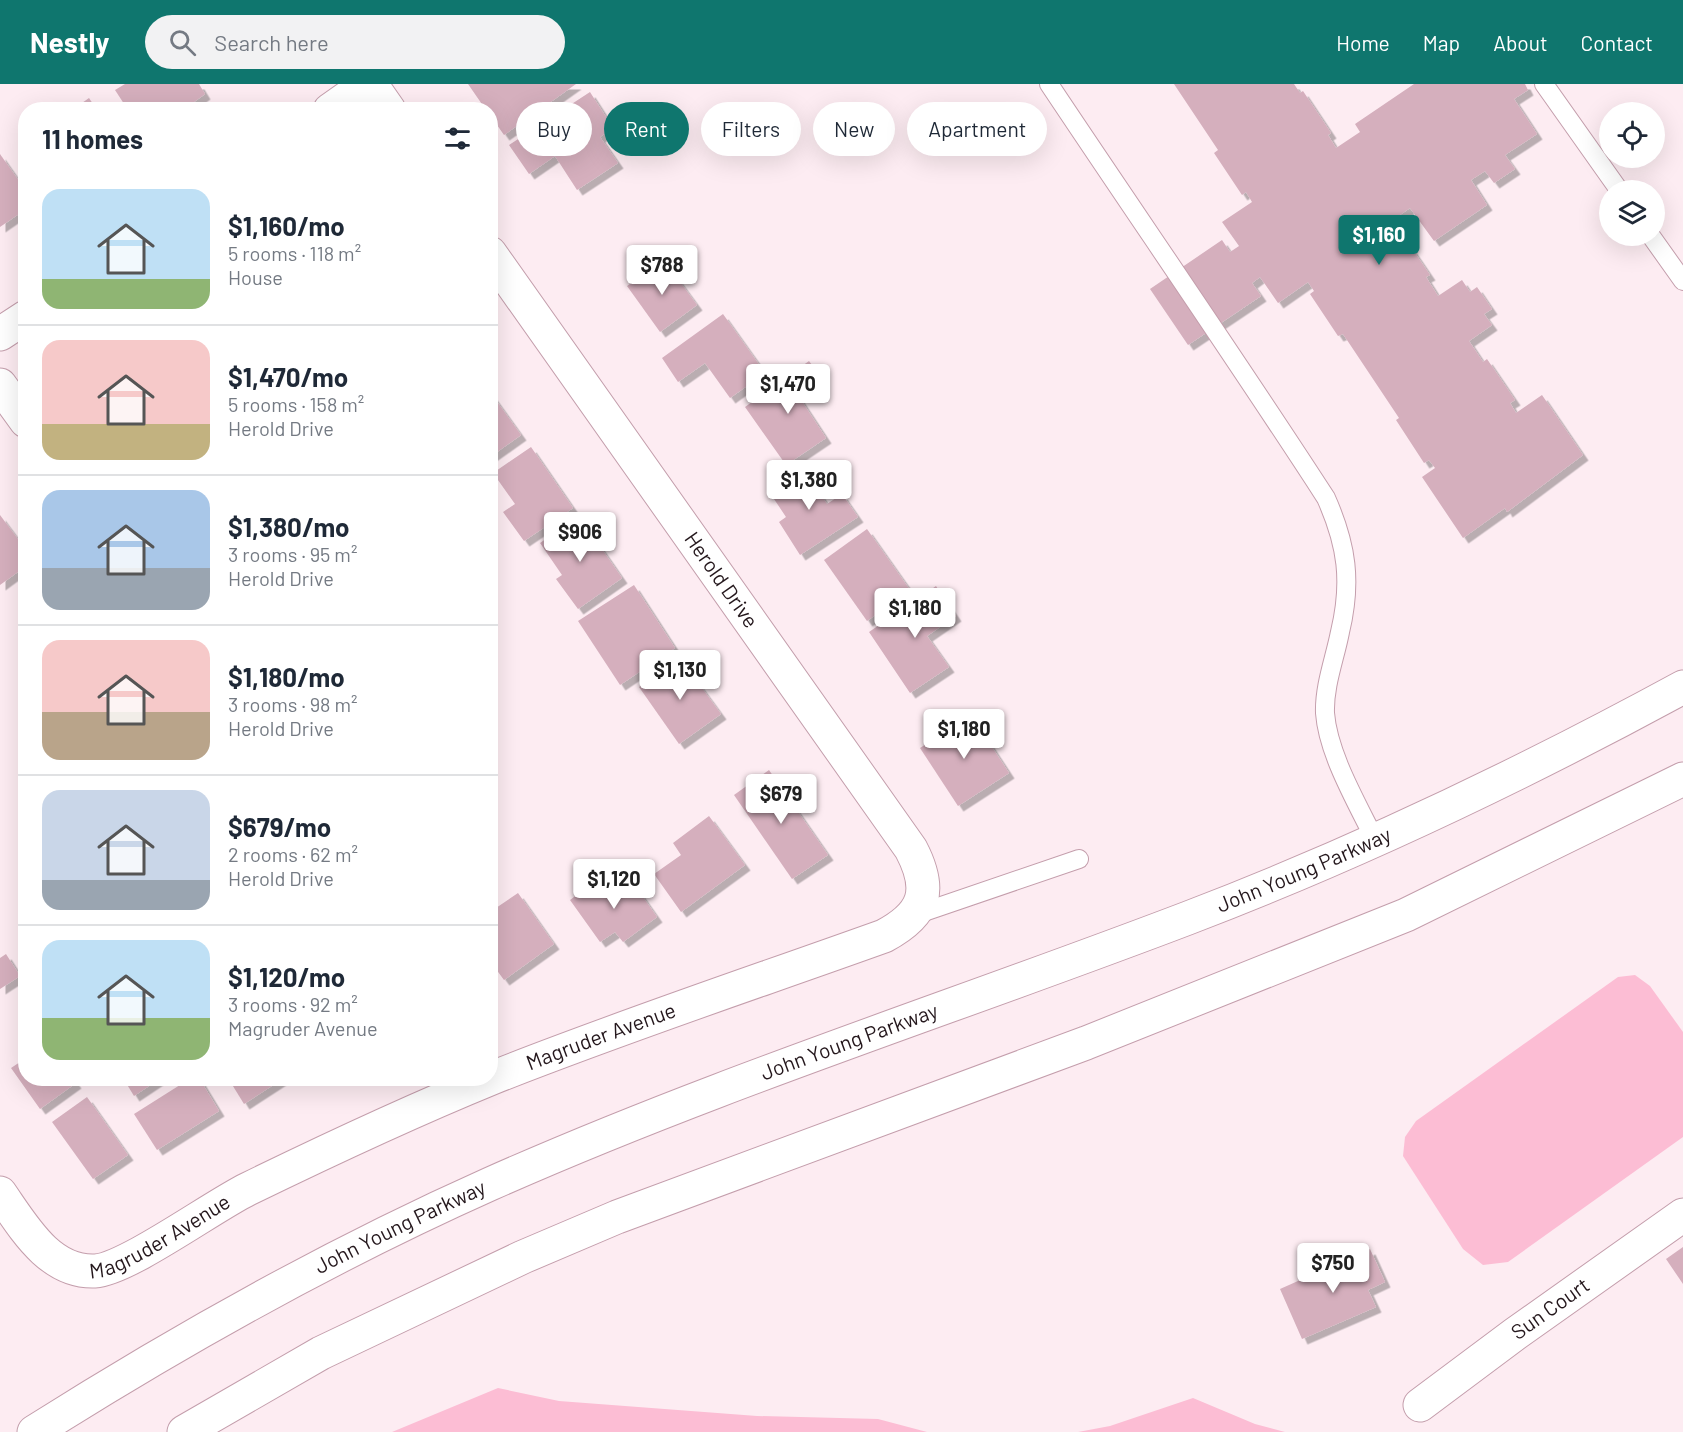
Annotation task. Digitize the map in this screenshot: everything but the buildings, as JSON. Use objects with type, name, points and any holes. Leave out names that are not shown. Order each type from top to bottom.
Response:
[{"type":"main road","points":[[342,102],[369,84],[383,102]]},
{"type":"main road","name":"Herold Drive","points":[[498,264],[911,849],[919,864],[922,882],[922,895],[915,915]]},
{"type":"main road","points":[[0,334],[18,322]]},
{"type":"main road","points":[[0,385],[18,410]]},
{"type":"main road","name":"John Young Parkway","points":[[34,1432],[104,1387],[298,1276],[494,1182],[689,1103],[1192,916],[1375,840],[1501,783],[1683,687]]},
{"type":"main road","points":[[184,1432],[321,1353],[523,1257],[617,1217],[1086,1043],[1406,915],[1683,779]]},
{"type":"main road","name":"Magruder Avenue","points":[[498,1074],[884,936],[915,915]]},
{"type":"main road","name":"Magruder Avenue","points":[[0,1193],[31,1238],[54,1260],[73,1269],[97,1271],[121,1263],[234,1196],[340,1143],[470,1086]]},
{"type":"main road","name":"Sun Court","points":[[1420,1405],[1515,1334],[1683,1215]]},
{"type":"lane","points":[[1049,84],[1171,267],[1216,330],[1326,498],[1339,528],[1346,559],[1347,589],[1341,630],[1325,698],[1327,732],[1375,840]]},
{"type":"lane","points":[[1544,84],[1612,180]]},
{"type":"lane","points":[[1658,246],[1683,281]]},
{"type":"lane","name":"Magruder Avenue","points":[[915,915],[1079,859]]},
{"type":"shaded area","points":[[1635,975],[1650,986],[1683,1032],[1683,1137],[1508,1262],[1483,1265],[1463,1249],[1403,1156],[1405,1137],[1416,1121],[1618,977]]},
{"type":"shaded area","points":[[498,1388],[559,1401],[757,1416],[878,1419],[927,1432],[392,1432]]},
{"type":"shaded area","points":[[1193,1398],[1255,1424],[1285,1432],[1078,1432],[1110,1426]]}]
